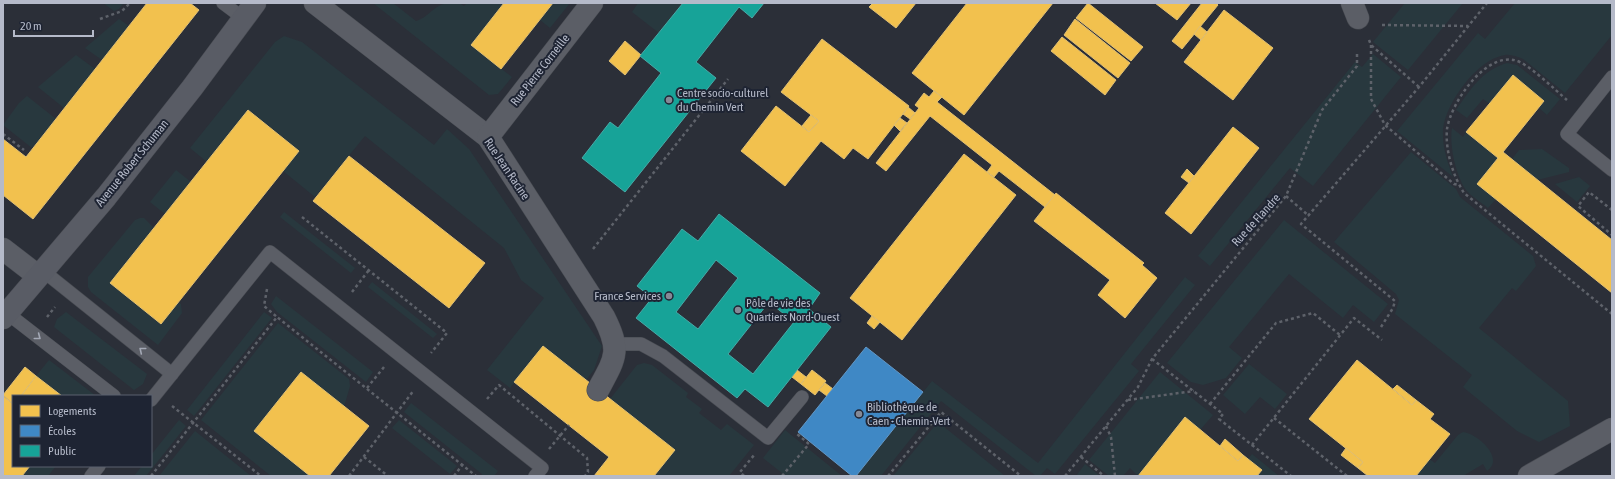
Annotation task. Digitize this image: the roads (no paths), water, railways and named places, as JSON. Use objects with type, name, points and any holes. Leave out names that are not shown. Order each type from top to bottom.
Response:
[{"type":"street","name":"Rue Jean Racine","points":[[315,3],[488,137],[604,317],[615,344]]},
{"type":"street","name":"Rue Pierre Corneille","points":[[488,137],[592,3]]},
{"type":"street","name":"Avenue Robert Schuman","points":[[5,316],[106,197],[192,88],[249,11]]},
{"type":"street","points":[[3,249],[40,273]]},
{"type":"street","points":[[598,390],[608,372],[614,356],[615,344]]},
{"type":"street","points":[[1529,476],[1612,429]]},
{"type":"lane","points":[[223,3],[249,11]]},
{"type":"lane","points":[[1612,78],[1567,134],[1612,170]]},
{"type":"lane","points":[[154,397],[270,252],[475,414],[536,470]]},
{"type":"lane","points":[[40,273],[172,374]]},
{"type":"lane","points":[[5,316],[113,395]]},
{"type":"lane","points":[[615,344],[641,344],[663,356],[768,438],[802,397]]},
{"type":"lane","points":[[91,476],[98,467]]},
{"type":"place","name":"Centre socio-culturel du Chemin Vert","points":[[669,100]]},
{"type":"place","name":"France Services","points":[[669,296]]},
{"type":"place","name":"Pôle de vie des Quartiers Nord-Ouest","points":[[738,310]]},
{"type":"place","name":"Bibliothèque de Caen - Chemin-Vert","points":[[859,414]]}]
